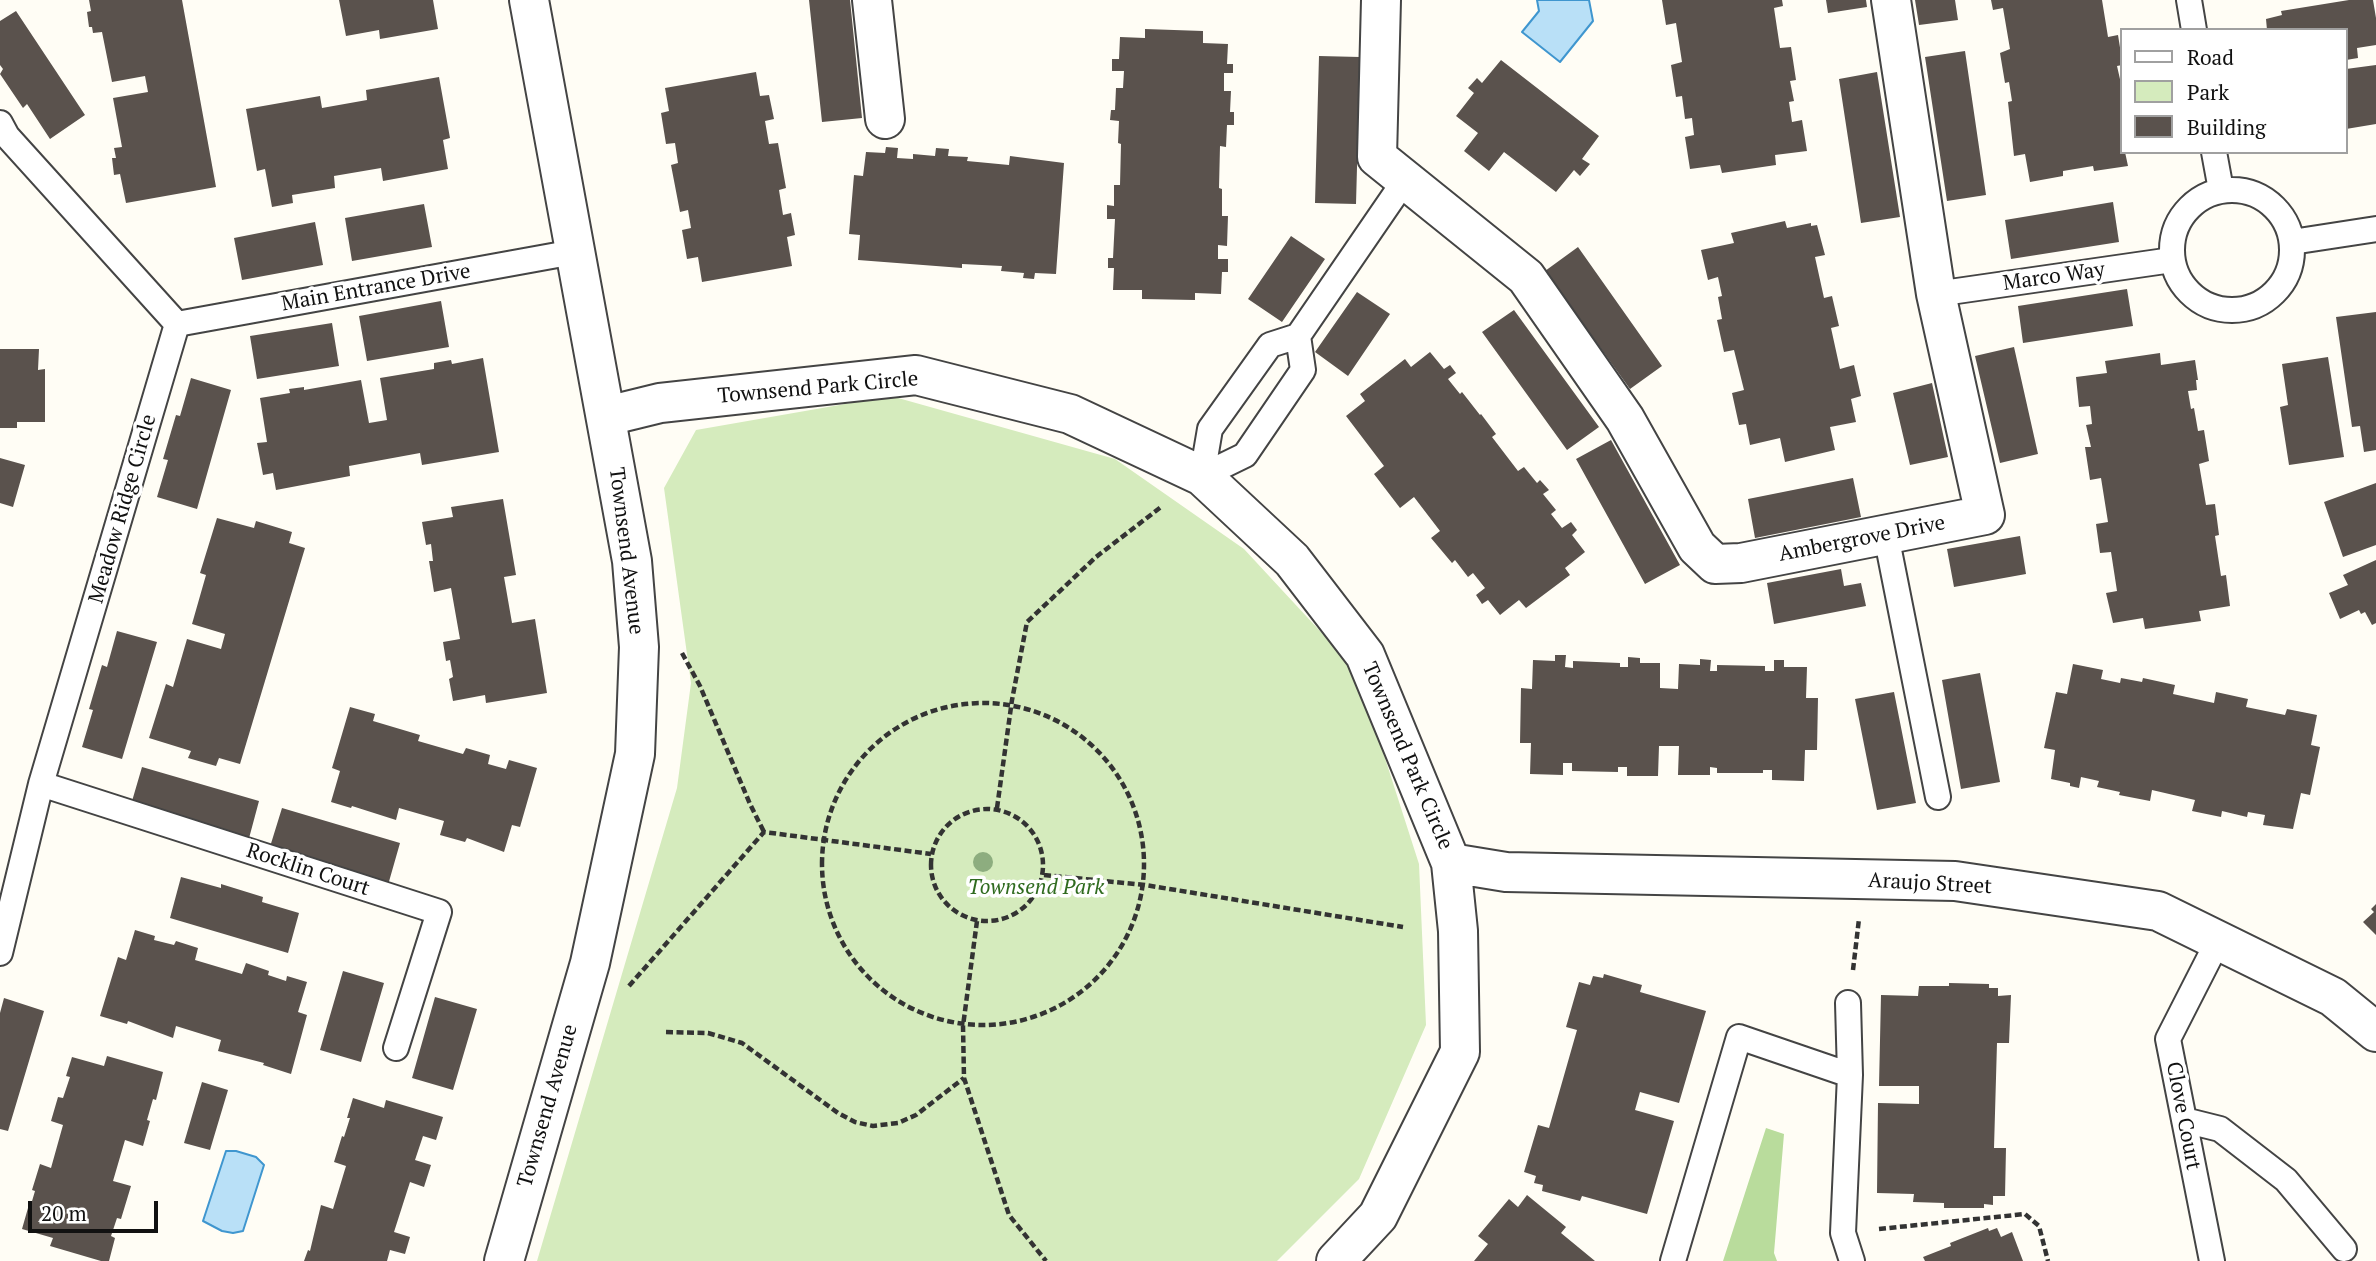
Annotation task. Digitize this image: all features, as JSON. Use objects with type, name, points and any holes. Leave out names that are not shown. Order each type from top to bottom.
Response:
[{"type":"street","name":"Townsend Avenue","points":[[504,1261],[590,962],[635,754],[639,647],[633,573],[607,416],[574,252],[529,0]]},
{"type":"street","points":[[872,0],[886,119]]},
{"type":"street","name":"Ambergrove Drive","points":[[1381,0],[1377,157],[1525,278],[1625,419],[1698,547],[1715,564],[1741,563],[1985,515],[1936,294],[1891,0]]},
{"type":"street","name":"Townsend Park Circle","points":[[607,416],[660,403],[916,374],[1070,414],[1202,476],[1292,560],[1365,655],[1451,863],[1458,931],[1460,1052],[1378,1216],[1336,1261]]},
{"type":"street","name":"Araujo Street","points":[[1451,863],[1506,872],[1955,881],[2158,911],[2333,997],[2376,1032]]},
{"type":"lane","points":[[2189,0],[2194,28]]},
{"type":"lane","points":[[0,123],[7,136],[177,324]]},
{"type":"lane","points":[[2214,154],[2221,190]]},
{"type":"lane","points":[[1202,476],[1210,429],[1270,345],[1298,336],[1405,180]]},
{"type":"lane","points":[[2221,190],[2248,192],[2269,202],[2284,220],[2292,242],[2290,266],[2280,287],[2262,302],[2239,309],[2216,308],[2195,298],[2180,279],[2172,260],[2175,234],[2185,213],[2202,198],[2221,190]]},
{"type":"lane","points":[[2292,242],[2376,229]]},
{"type":"lane","name":"Main Entrance Drive","points":[[177,324],[574,252]]},
{"type":"lane","name":"Marco Way","points":[[1936,294],[2172,260]]},
{"type":"lane","name":"Meadow Ridge Circle","points":[[0,953],[6,903],[177,324]]},
{"type":"lane","points":[[1202,476],[1245,455],[1303,370],[1298,336]]},
{"type":"lane","points":[[1886,535],[1938,797]]},
{"type":"lane","name":"Rocklin Court","points":[[41,785],[439,912],[396,1048]]},
{"type":"lane","name":"Clove Court","points":[[2212,1261],[2168,1039],[2219,939]]},
{"type":"lane","points":[[1848,1003],[1850,1075],[1843,1233],[1852,1261]]},
{"type":"lane","points":[[1673,1261],[1739,1037],[1850,1075]]},
{"type":"lane","points":[[2184,1120],[2220,1129],[2286,1180],[2344,1250]]},
{"type":"path","points":[[998,808],[1012,700],[1027,622],[1096,556],[1161,507]]},
{"type":"path","points":[[682,653],[700,686],[764,832]]},
{"type":"path","points":[[1012,700],[1042,709],[1070,724],[1115,769],[1143,826],[1145,886],[1124,947],[1082,992],[1025,1017],[995,1024],[963,1026],[904,1006],[879,989],[857,967],[840,940],[827,911],[821,841],[829,813],[842,784],[885,737],[943,711],[1012,700]]},
{"type":"path","points":[[975,808],[998,808],[1018,816],[1035,832],[1044,852],[1044,874],[1035,895],[1020,911],[999,920],[977,921],[957,913],[940,897],[932,877],[931,855],[939,834],[955,818],[975,808]]},
{"type":"path","points":[[764,832],[931,855]]},
{"type":"path","points":[[624,992],[764,832]]},
{"type":"path","points":[[1044,874],[1145,886],[1404,927]]},
{"type":"path","points":[[1848,1003],[1865,880]]},
{"type":"path","points":[[977,921],[963,1026],[964,1078],[1009,1215],[1046,1261]]},
{"type":"path","points":[[666,1032],[708,1032],[742,1043],[838,1113],[855,1122],[873,1126],[898,1123],[916,1115],[964,1078]]},
{"type":"path","points":[[1843,1233],[2025,1214],[2039,1226],[2048,1261]]},
{"type":"green space","name":"Townsend Park","points":[[891,396],[1115,459],[1244,549],[1357,671],[1419,864],[1426,1025],[1359,1179],[1277,1261],[537,1261],[677,788],[691,683],[664,488],[696,430]]},
{"type":"green space","points":[[1766,1128],[1784,1134],[1774,1253],[1777,1261],[1723,1261]]},
{"type":"water","points":[[1537,0],[1589,0],[1593,21],[1560,62],[1522,32],[1539,11]]},
{"type":"water","points":[[226,1151],[256,1157],[264,1165],[243,1231],[233,1233],[222,1231],[203,1221]]},
{"type":"building","points":[[89,0],[182,0],[216,187],[126,203],[120,174],[114,175],[114,148],[122,147],[113,98],[148,92],[145,76],[112,82],[102,32],[93,33],[92,27],[89,27]]},
{"type":"building","points":[[339,0],[433,0],[438,29],[380,39],[379,30],[346,36]]},
{"type":"building","points":[[809,0],[850,0],[862,118],[822,122]]},
{"type":"building","points":[[1662,0],[1782,0],[1783,6],[1774,8],[1780,48],[1791,47],[1796,80],[1790,81],[1794,101],[1789,102],[1792,122],[1802,120],[1807,151],[1775,155],[1776,165],[1722,173],[1720,165],[1690,169],[1685,137],[1694,135],[1692,118],[1685,119],[1682,96],[1676,97],[1671,65],[1682,62],[1676,23],[1666,25]]},
{"type":"building","points":[[1826,0],[1866,0],[1867,7],[1828,13]]},
{"type":"building","points":[[1915,0],[1955,0],[1958,20],[1919,25]]},
{"type":"building","points":[[1991,0],[2102,0],[2108,37],[2118,35],[2120,48],[2120,65],[2117,66],[2120,79],[2120,154],[2125,154],[2128,166],[2094,171],[2093,166],[2063,171],[2063,176],[2030,182],[2025,154],[2014,156],[2008,102],[2012,101],[2009,82],[2005,83],[2000,53],[2010,49],[2003,8],[1993,10]]},
{"type":"building","points":[[2349,0],[2373,0],[2376,45],[2357,48],[2358,58],[2348,60],[2348,28],[2267,28],[2266,19],[2282,15],[2281,11]]},
{"type":"building","points":[[16,11],[85,115],[50,139],[27,104],[23,108],[0,74],[3,69],[0,65],[0,21]]},
{"type":"building","points":[[1145,29],[1203,31],[1203,43],[1228,44],[1227,64],[1233,64],[1233,73],[1224,73],[1224,91],[1231,91],[1230,112],[1234,112],[1234,125],[1227,125],[1226,147],[1220,146],[1219,188],[1222,189],[1222,216],[1228,216],[1227,246],[1218,245],[1218,259],[1228,259],[1228,272],[1222,272],[1221,294],[1195,293],[1195,300],[1142,299],[1142,290],[1113,290],[1114,268],[1108,268],[1108,258],[1113,258],[1115,219],[1107,219],[1107,205],[1114,206],[1114,185],[1120,185],[1121,144],[1118,143],[1119,121],[1110,120],[1111,110],[1115,110],[1116,88],[1123,88],[1124,71],[1112,71],[1112,59],[1119,59],[1120,37],[1145,38]]},
{"type":"building","points":[[1965,51],[1986,195],[1947,201],[1925,57]]},
{"type":"building","points":[[1319,56],[1360,57],[1356,204],[1315,203]]},
{"type":"building","points":[[1501,60],[1599,136],[1582,159],[1590,164],[1580,176],[1574,170],[1556,192],[1504,152],[1489,171],[1464,151],[1478,133],[1456,116],[1474,93],[1468,88],[1477,78],[1482,83]]},
{"type":"building","points":[[2376,65],[2376,124],[2348,129],[2348,69]]},
{"type":"building","points":[[756,72],[760,96],[769,95],[774,119],[765,121],[769,144],[778,143],[786,188],[779,190],[783,215],[791,213],[795,235],[787,237],[792,266],[702,282],[698,257],[687,259],[682,230],[691,228],[688,210],[680,212],[671,165],[678,163],[675,143],[666,144],[661,113],[669,111],[665,88]]},
{"type":"building","points":[[1877,72],[1900,217],[1861,223],[1839,79]]},
{"type":"building","points":[[439,77],[450,138],[443,140],[448,169],[383,181],[381,168],[334,176],[335,188],[292,195],[293,203],[272,207],[265,169],[257,171],[246,109],[320,96],[322,108],[367,100],[366,90]]},
{"type":"building","points":[[886,147],[898,148],[897,158],[913,159],[913,154],[935,156],[936,148],[949,149],[948,156],[968,157],[967,161],[1009,165],[1010,156],[1064,163],[1056,274],[1035,273],[1034,279],[1023,278],[1024,273],[1001,271],[1002,266],[962,264],[962,268],[858,260],[860,235],[849,234],[854,175],[863,176],[866,152],[885,153]]},
{"type":"building","points":[[2113,202],[2119,242],[2011,259],[2005,220]]},
{"type":"building","points":[[424,204],[432,247],[352,261],[345,218]]},
{"type":"building","points":[[1785,221],[1787,228],[1811,223],[1811,226],[1817,225],[1825,255],[1815,257],[1824,298],[1832,296],[1839,326],[1831,328],[1840,369],[1854,365],[1861,396],[1851,399],[1856,422],[1830,427],[1835,450],[1785,462],[1780,438],[1750,445],[1746,424],[1739,425],[1732,393],[1744,390],[1734,350],[1724,352],[1717,320],[1722,319],[1718,297],[1722,296],[1718,277],[1708,280],[1701,250],[1734,243],[1731,233]]},
{"type":"building","points":[[315,222],[323,265],[242,280],[234,238]]},
{"type":"building","points":[[1291,236],[1325,259],[1282,322],[1248,299]]},
{"type":"building","points":[[1578,247],[1662,366],[1630,389],[1545,271]]},
{"type":"building","points":[[2127,289],[2133,326],[2023,343],[2018,306]]},
{"type":"building","points":[[1357,292],[1390,314],[1348,376],[1315,352]]},
{"type":"building","points":[[441,301],[449,347],[367,361],[359,316]]},
{"type":"building","points":[[1514,310],[1599,427],[1567,450],[1482,332]]},
{"type":"building","points":[[2376,312],[2376,450],[2364,452],[2360,426],[2352,427],[2336,317]]},
{"type":"building","points":[[332,323],[339,366],[257,379],[250,336]]},
{"type":"building","points":[[2014,347],[2038,454],[2000,463],[1975,356]]},
{"type":"building","points":[[0,349],[39,349],[38,370],[45,369],[45,422],[17,422],[17,428],[0,428]]},
{"type":"building","points":[[1430,352],[1444,369],[1450,365],[1456,373],[1448,379],[1481,414],[1496,434],[1492,437],[1518,471],[1524,467],[1537,483],[1540,480],[1549,490],[1543,494],[1556,510],[1551,514],[1562,528],[1571,522],[1577,530],[1572,535],[1585,552],[1565,568],[1570,575],[1526,608],[1519,600],[1500,615],[1488,600],[1482,604],[1476,595],[1485,588],[1473,573],[1468,577],[1455,560],[1452,563],[1431,538],[1440,531],[1414,497],[1400,508],[1374,474],[1384,466],[1346,416],[1365,401],[1360,394],[1405,359],[1411,367]]},
{"type":"building","points":[[2160,353],[2161,365],[2195,360],[2197,390],[2188,391],[2198,431],[2204,430],[2209,461],[2199,464],[2206,505],[2215,504],[2219,535],[2215,536],[2221,576],[2226,575],[2230,606],[2199,611],[2201,621],[2145,629],[2143,618],[2113,623],[2106,593],[2117,591],[2111,552],[2100,553],[2096,524],[2108,522],[2101,478],[2090,480],[2085,447],[2091,447],[2086,425],[2092,424],[2090,406],[2079,407],[2076,377],[2107,373],[2105,361]]},
{"type":"building","points":[[2328,357],[2344,457],[2289,465],[2280,407],[2288,405],[2282,364]]},
{"type":"building","points":[[483,358],[499,452],[422,465],[420,453],[349,466],[350,476],[276,490],[273,473],[263,475],[257,443],[267,442],[260,398],[290,393],[289,389],[304,387],[304,390],[361,380],[369,423],[387,420],[380,378],[434,369],[434,363],[451,360],[452,364]]},
{"type":"building","points":[[191,378],[231,390],[197,509],[157,497],[168,460],[163,459]]},
{"type":"building","points":[[1932,383],[1948,457],[1910,465],[1893,393]]},
{"type":"building","points":[[1611,440],[1680,565],[1645,584],[1576,459]]},
{"type":"building","points":[[0,458],[25,465],[13,507],[0,503]]},
{"type":"building","points":[[1853,478],[1861,517],[1755,538],[1748,499]]},
{"type":"building","points":[[2376,483],[2376,545],[2343,557],[2324,502]]},
{"type":"building","points":[[503,499],[516,575],[504,577],[512,623],[535,619],[547,693],[486,703],[485,695],[453,701],[449,679],[453,677],[450,660],[446,661],[443,642],[460,639],[451,588],[434,592],[429,561],[433,561],[431,544],[426,545],[422,522],[453,517],[451,507]]},
{"type":"building","points":[[217,518],[254,528],[256,521],[292,532],[289,543],[305,548],[240,764],[219,758],[216,766],[188,758],[191,751],[149,738],[166,684],[173,687],[187,639],[221,649],[225,634],[192,624],[206,575],[200,573]]},
{"type":"building","points":[[2020,536],[2026,574],[1954,587],[1947,549]]},
{"type":"building","points":[[2376,560],[2376,623],[2372,625],[2365,612],[2361,614],[2359,610],[2340,619],[2329,593],[2348,585],[2343,575]]},
{"type":"building","points":[[1841,569],[1844,586],[1861,583],[1866,606],[1774,624],[1767,583]]},
{"type":"building","points":[[117,631],[157,642],[122,759],[82,747],[93,710],[89,709],[102,665],[107,667]]},
{"type":"building","points":[[1555,655],[1566,655],[1565,667],[1573,668],[1573,661],[1620,663],[1620,667],[1628,667],[1628,657],[1640,658],[1640,663],[1660,663],[1660,688],[1678,689],[1679,664],[1700,665],[1700,659],[1711,660],[1710,671],[1717,671],[1717,665],[1765,666],[1765,671],[1774,671],[1774,660],[1784,660],[1784,667],[1807,667],[1806,698],[1818,698],[1817,750],[1805,750],[1804,781],[1772,780],[1772,770],[1763,770],[1763,773],[1717,773],[1717,768],[1710,767],[1710,775],[1678,775],[1679,746],[1659,746],[1658,776],[1627,776],[1627,767],[1618,767],[1618,772],[1572,771],[1572,763],[1563,763],[1563,775],[1530,774],[1531,743],[1520,743],[1521,688],[1532,689],[1533,660],[1555,661]]},
{"type":"building","points":[[2073,664],[2103,670],[2101,679],[2120,683],[2121,678],[2142,682],[2143,678],[2175,685],[2173,694],[2214,703],[2216,692],[2248,699],[2246,707],[2285,715],[2287,709],[2317,715],[2311,745],[2320,747],[2310,795],[2301,793],[2293,829],[2263,825],[2265,815],[2248,812],[2247,817],[2222,811],[2221,817],[2192,811],[2195,800],[2152,790],[2150,801],[2119,795],[2120,792],[2097,787],[2099,781],[2081,777],[2079,788],[2051,779],[2055,750],[2044,748],[2056,692],[2067,694]]},
{"type":"building","points":[[1980,673],[2000,782],[1961,789],[1942,680]]},
{"type":"building","points":[[1894,692],[1916,803],[1877,810],[1855,699]]},
{"type":"building","points":[[350,707],[375,714],[373,721],[420,735],[418,741],[463,754],[466,748],[490,755],[488,764],[506,769],[509,760],[537,768],[520,827],[512,825],[504,852],[467,838],[465,842],[440,835],[444,821],[399,808],[396,820],[331,802],[340,771],[332,768]]},
{"type":"building","points":[[142,767],[259,801],[248,842],[130,808]]},
{"type":"building","points":[[282,808],[400,843],[388,885],[269,850]]},
{"type":"building","points":[[181,877],[221,888],[221,884],[263,897],[262,902],[299,913],[288,953],[170,918]]},
{"type":"building","points":[[2376,904],[2376,935],[2363,922],[2374,912],[2371,909]]},
{"type":"building","points":[[135,930],[155,936],[154,940],[174,945],[176,941],[198,948],[195,960],[242,974],[246,963],[269,971],[268,975],[286,981],[287,976],[307,982],[298,1012],[307,1015],[291,1074],[263,1065],[264,1063],[218,1051],[221,1040],[176,1026],[173,1038],[128,1021],[127,1024],[100,1016],[118,957],[126,960]]},
{"type":"building","points":[[343,971],[384,983],[361,1062],[320,1050]]},
{"type":"building","points":[[1604,974],[1642,985],[1640,992],[1706,1011],[1679,1103],[1640,1092],[1635,1110],[1674,1121],[1647,1214],[1582,1196],[1580,1201],[1542,1191],[1543,1185],[1534,1183],[1536,1176],[1524,1172],[1538,1125],[1549,1128],[1577,1030],[1566,1027],[1579,982],[1590,985],[1593,976],[1603,978]]},
{"type":"building","points":[[1949,983],[1989,984],[1989,988],[1998,988],[1998,996],[2011,995],[2009,1043],[1997,1043],[1994,1148],[2006,1148],[2005,1196],[1993,1196],[1993,1205],[1984,1204],[1984,1208],[1944,1208],[1944,1203],[1913,1202],[1914,1194],[1877,1193],[1878,1103],[1919,1104],[1919,1086],[1879,1086],[1881,995],[1918,996],[1919,986],[1949,986]]},
{"type":"building","points":[[435,997],[477,1009],[453,1090],[412,1078]]},
{"type":"building","points":[[4,998],[44,1011],[8,1131],[0,1129],[0,1013]]},
{"type":"building","points":[[107,1056],[163,1072],[156,1100],[153,1099],[147,1120],[150,1121],[143,1146],[125,1140],[113,1181],[131,1186],[121,1219],[117,1218],[111,1236],[115,1238],[109,1261],[101,1261],[50,1246],[53,1238],[22,1229],[35,1191],[32,1190],[40,1164],[51,1168],[63,1125],[51,1121],[58,1097],[63,1098],[70,1077],[66,1076],[72,1057],[104,1066]]},
{"type":"building","points":[[202,1082],[228,1090],[210,1150],[184,1143]]},
{"type":"building","points":[[353,1098],[384,1108],[386,1100],[443,1117],[436,1140],[423,1136],[415,1160],[431,1165],[424,1187],[410,1182],[394,1232],[410,1237],[405,1254],[390,1250],[387,1261],[304,1261],[308,1250],[310,1251],[321,1205],[333,1209],[346,1166],[334,1162],[350,1118],[347,1118]]},
{"type":"building","points":[[1527,1195],[1566,1227],[1561,1233],[1595,1261],[1474,1261],[1488,1244],[1478,1236],[1509,1199],[1518,1207]]},
{"type":"building","points":[[1988,1228],[1989,1231],[1997,1228],[2001,1237],[2012,1232],[2023,1261],[1925,1261],[1923,1257],[1951,1246],[1950,1243]]}]
